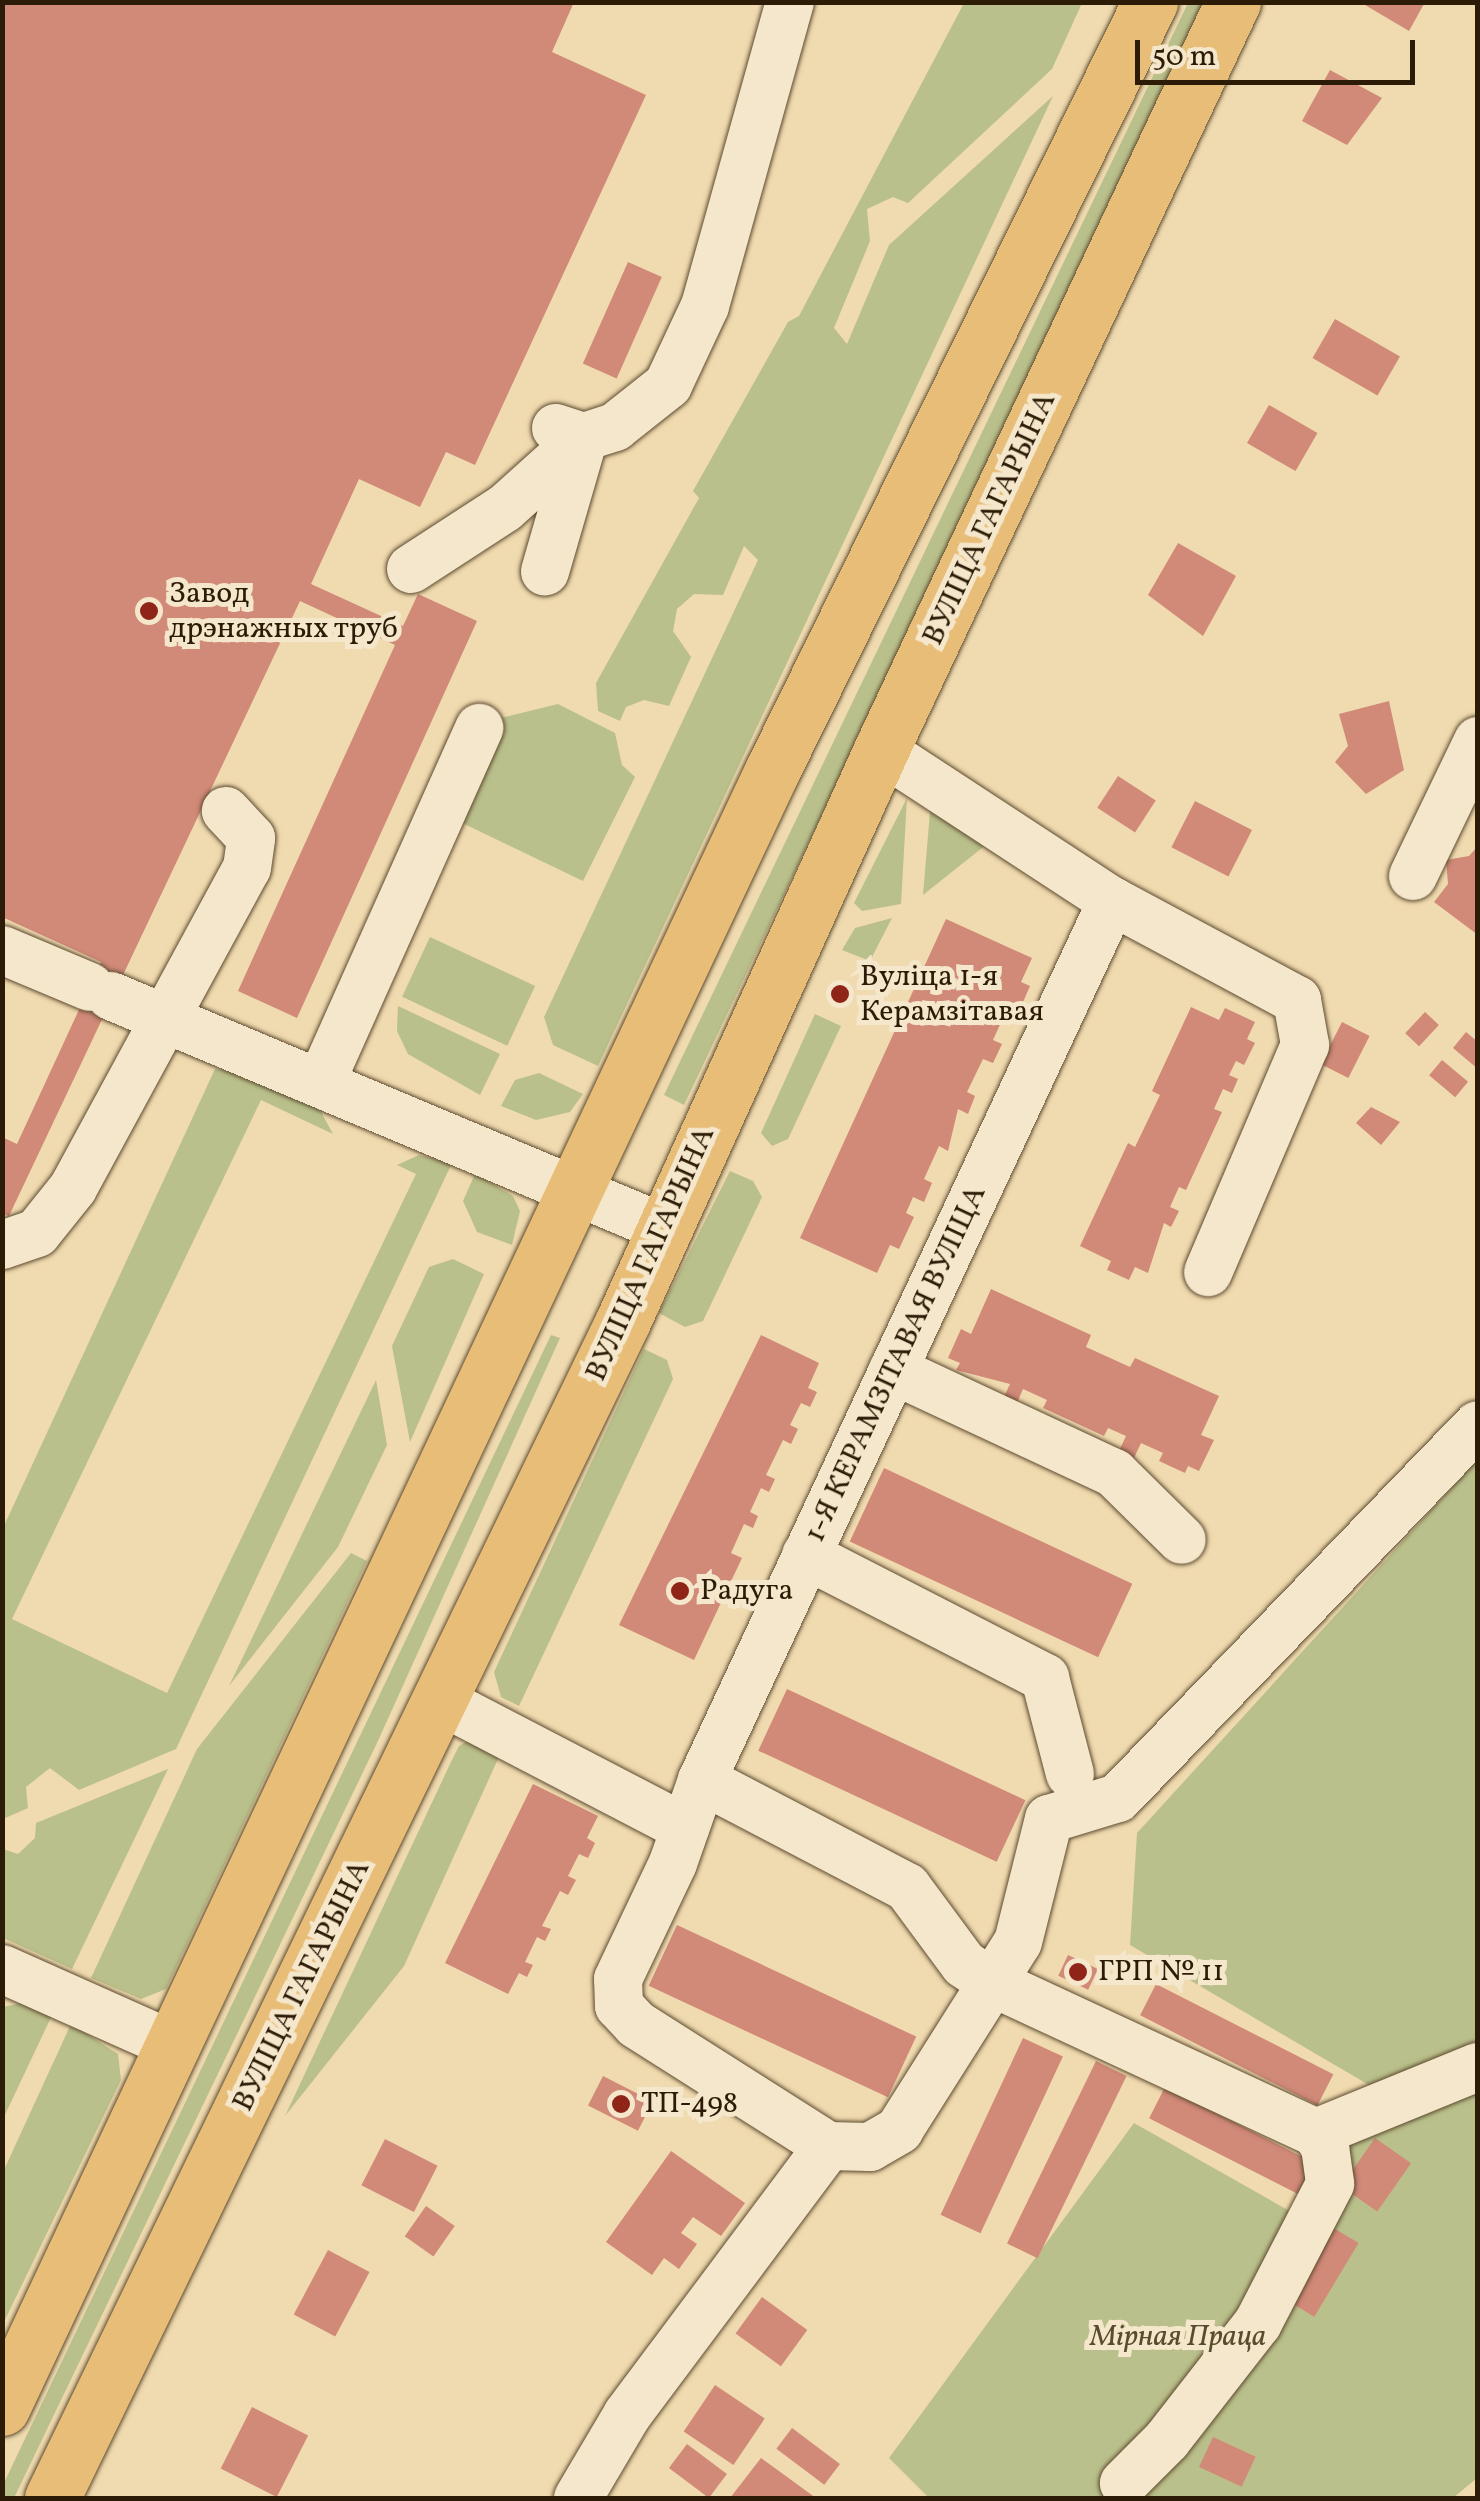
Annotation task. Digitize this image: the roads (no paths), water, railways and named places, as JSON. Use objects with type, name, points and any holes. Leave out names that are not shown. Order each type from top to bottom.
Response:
[{"type":"main road","points":[[11,2381],[174,2045],[774,769],[1150,2]]},
{"type":"main road","name":"ВУЛІЦА ГАГАРЫНА","points":[[52,2498],[624,1321],[661,1227],[1229,8]]},
{"type":"street","points":[[411,568],[504,508],[570,432],[640,410],[675,369],[705,306],[790,2]]},
{"type":"street","points":[[545,571],[570,432]]},
{"type":"street","points":[[321,1082],[479,728]]},
{"type":"street","points":[[1413,876],[1478,742]]},
{"type":"street","points":[[881,750],[1112,901],[1297,1000],[1306,1045],[1208,1272]]},
{"type":"street","points":[[2,1244],[22,1243],[54,1216],[168,1020],[252,851],[246,827],[226,811]]},
{"type":"street","name":"1-Я КЕРАМЗІТАВАЯ ВУЛІЦА","points":[[828,2146],[636,2024],[619,2006],[618,1980],[702,1780],[1112,901]]},
{"type":"street","points":[[2,950],[578,1188],[661,1227]]},
{"type":"street","points":[[893,1370],[1114,1474],[1182,1540]]},
{"type":"street","points":[[578,2498],[627,2415],[828,2146],[870,2147],[899,2130],[989,1981],[1018,1942],[1050,1819],[1118,1798],[1478,1424]]},
{"type":"street","points":[[806,1555],[1045,1678],[1070,1774]]},
{"type":"street","points":[[441,1701],[685,1828]]},
{"type":"street","points":[[702,1780],[907,1886],[964,1964],[989,1981],[1316,2133],[1326,2147],[1330,2184],[1258,2323],[1124,2483]]},
{"type":"street","points":[[2,1969],[174,2045]]},
{"type":"street","points":[[1316,2133],[1478,2067]]},
{"type":"place","name":"Завод дрэнажных труб","points":[[149,611]]},
{"type":"place","name":"Вуліца 1-я Керамзітавая","points":[[840,994]]},
{"type":"place","name":"Радуга","points":[[680,1591]]},
{"type":"place","name":"ГРП № 11","points":[[1078,1972]]},
{"type":"place","name":"ТП-498","points":[[621,2104]]},
{"type":"park label","name":"Мірная Праца","points":[[1178,2337]]}]
